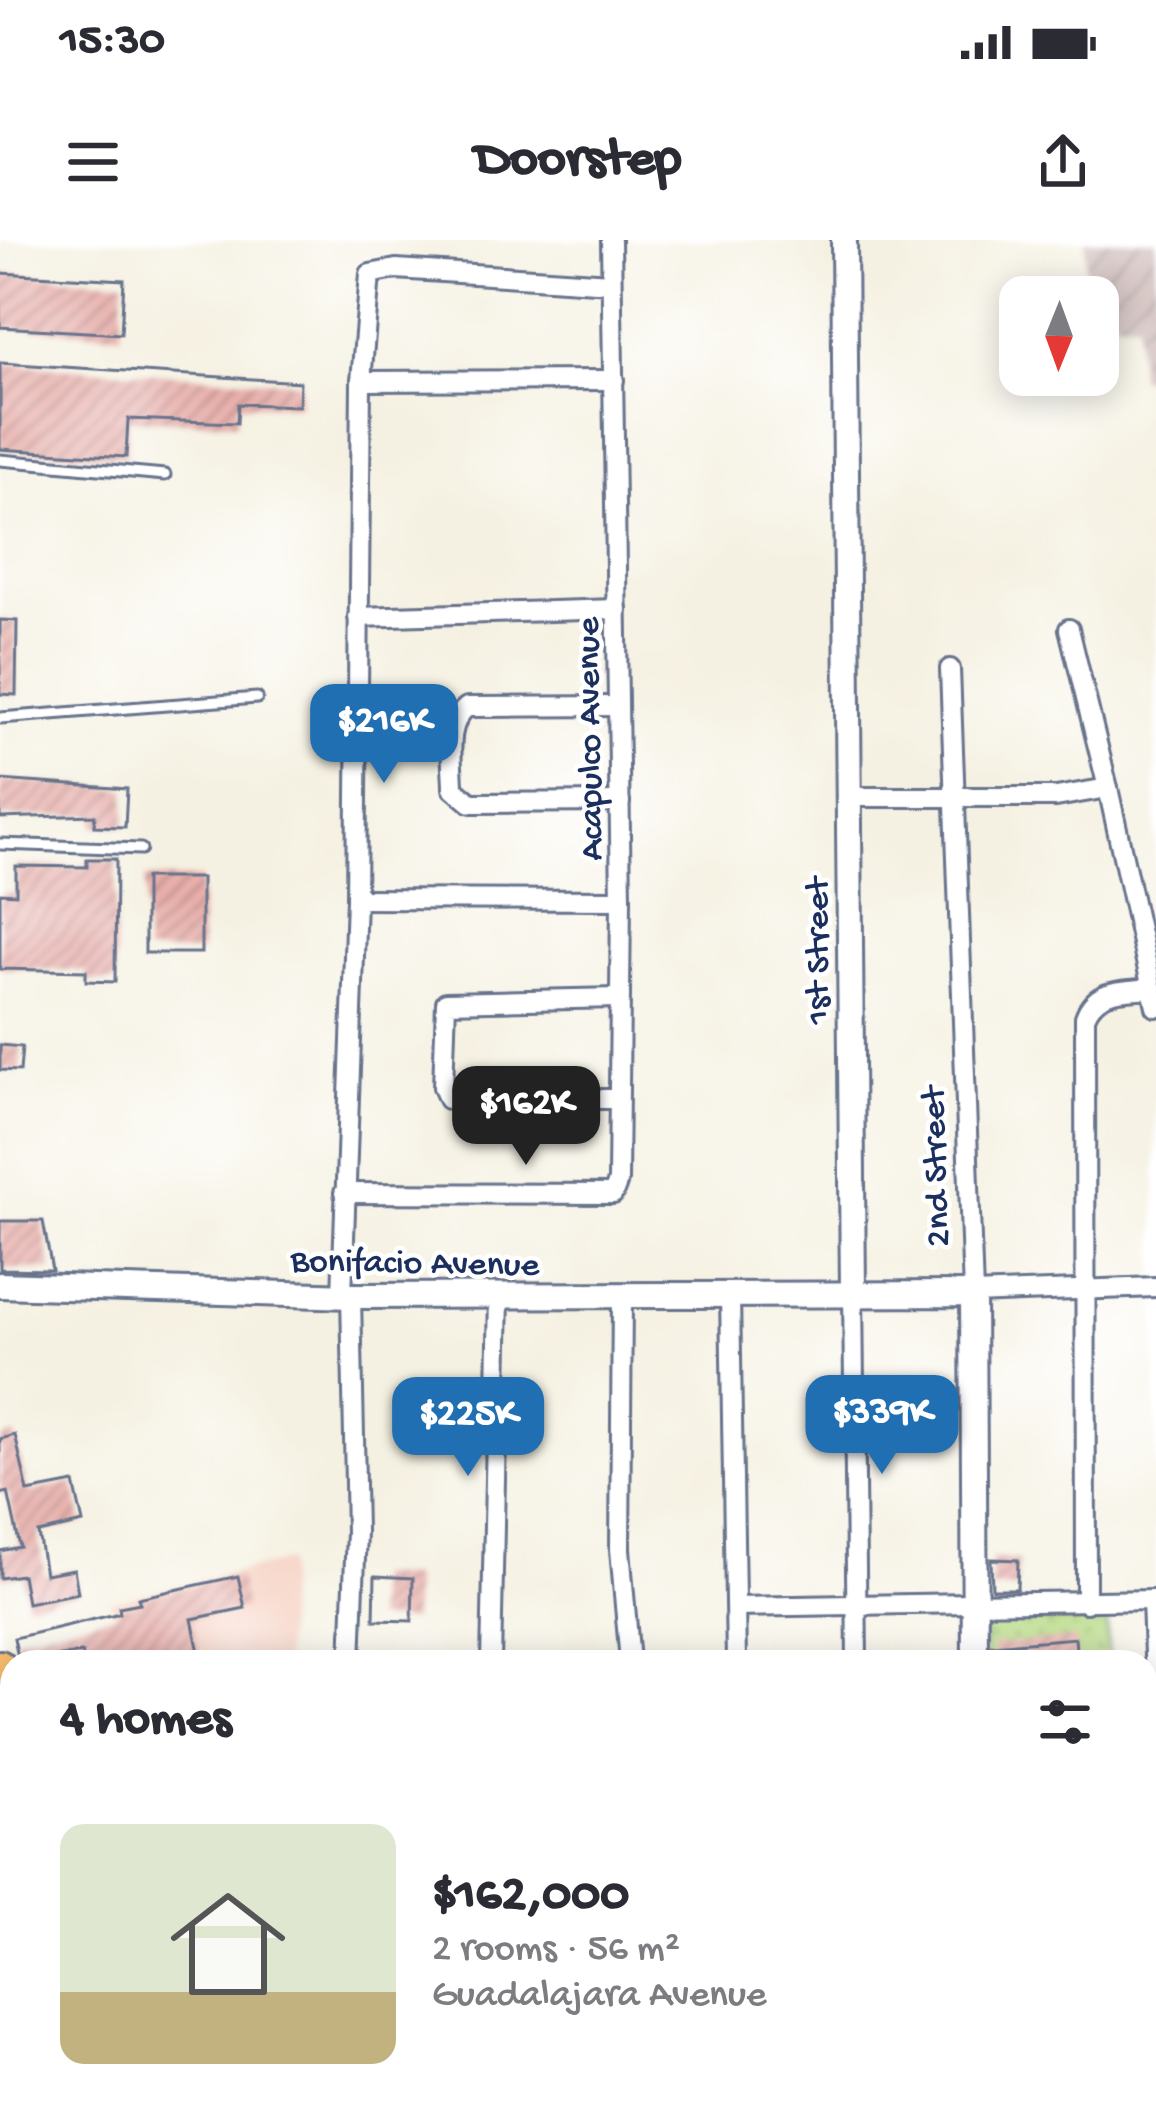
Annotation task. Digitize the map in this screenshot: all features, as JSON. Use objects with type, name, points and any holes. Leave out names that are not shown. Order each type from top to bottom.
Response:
[{"type":"street","name":"Acapulco Avenue","points":[[344,1193],[614,1194],[621,900],[611,240]]},
{"type":"street","name":"1st Street","points":[[844,240],[857,1650]]},
{"type":"street","points":[[351,1650],[356,1531],[344,1193],[356,899],[361,382],[370,274],[396,269],[611,283]]},
{"type":"street","points":[[361,382],[614,380]]},
{"type":"street","points":[[358,616],[617,609]]},
{"type":"street","points":[[1069,629],[1154,997],[1107,993],[1096,998],[1085,1017],[1086,1603]]},
{"type":"street","name":"2nd Street","points":[[950,669],[973,1294],[976,1650]]},
{"type":"street","points":[[618,706],[467,707],[457,715],[452,734],[453,788],[471,803],[620,802]]},
{"type":"street","points":[[849,796],[1056,797],[1108,788]]},
{"type":"street","points":[[356,899],[621,900]]},
{"type":"street","points":[[617,1099],[448,1099],[442,1067],[446,1002],[618,998]]},
{"type":"street","name":"Bonifacio Avenue","points":[[0,1285],[347,1296],[973,1294]]},
{"type":"street","points":[[973,1294],[1156,1287]]},
{"type":"street","points":[[730,1295],[736,1650]]},
{"type":"street","points":[[491,1650],[499,1297]]},
{"type":"street","points":[[622,1298],[620,1549],[629,1650]]},
{"type":"street","points":[[736,1607],[1154,1600],[1155,1650]]},
{"type":"lane","points":[[0,460],[165,475]]},
{"type":"lane","points":[[0,718],[257,698]]},
{"type":"lane","points":[[0,844],[141,849]]},
{"type":"shaded area","points":[[1085,240],[1156,240],[1156,377],[1138,378],[1137,321],[1119,321],[1119,276],[1086,276]]},
{"type":"shaded area","points":[[287,1561],[284,1650],[124,1650],[111,1601]]},
{"type":"green space","points":[[1107,1619],[1108,1650],[984,1650],[984,1623]]},
{"type":"building","points":[[0,273],[124,280],[121,334],[0,327]]},
{"type":"building","points":[[0,363],[300,382],[299,406],[238,404],[237,423],[128,419],[126,457],[0,449]]},
{"type":"building","points":[[0,620],[17,621],[16,695],[0,694]]},
{"type":"building","points":[[0,780],[127,789],[125,827],[94,826],[95,815],[0,818]]},
{"type":"building","points":[[87,859],[116,859],[115,982],[86,981],[86,971],[0,969],[0,893],[16,894],[16,866],[87,867]]},
{"type":"building","points":[[145,878],[201,878],[201,953],[145,953]]},
{"type":"building","points":[[0,1045],[22,1047],[20,1071],[0,1070]]},
{"type":"building","points":[[0,1221],[43,1221],[52,1270],[0,1269]]},
{"type":"building","points":[[15,1435],[28,1492],[74,1483],[83,1523],[38,1533],[45,1574],[74,1569],[78,1593],[27,1603],[22,1575],[0,1578],[0,1551],[20,1547],[8,1492],[0,1494],[0,1439]]},
{"type":"building","points":[[991,1559],[1018,1560],[1017,1589],[992,1589]]},
{"type":"building","points":[[238,1576],[245,1608],[192,1619],[198,1650],[16,1650],[14,1638],[120,1613],[119,1607],[140,1603],[138,1598]]},
{"type":"building","points":[[375,1576],[413,1578],[412,1621],[374,1620]]},
{"type":"building","points":[[1075,1638],[1076,1650],[993,1650],[992,1645]]}]
